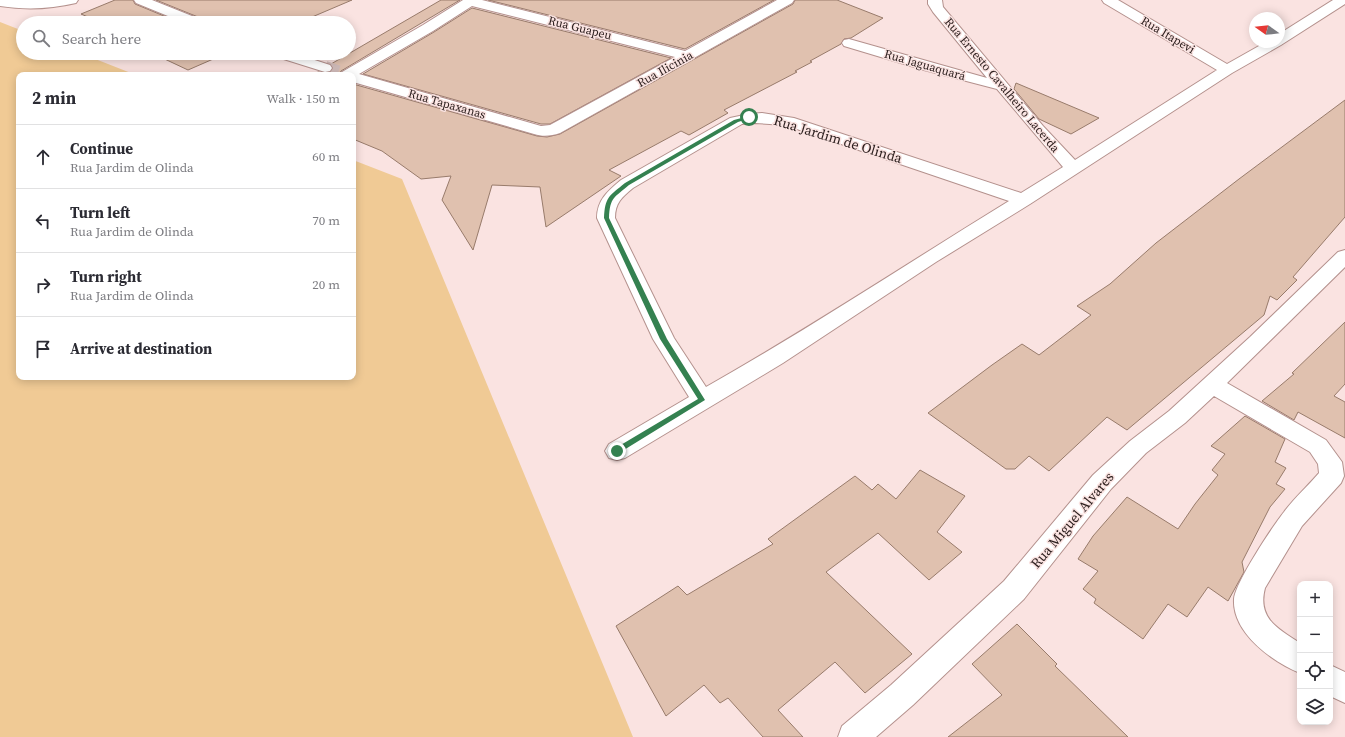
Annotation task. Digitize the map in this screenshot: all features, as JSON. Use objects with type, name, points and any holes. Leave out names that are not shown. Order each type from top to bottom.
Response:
[{"type":"street","points":[[0,2],[32,6],[71,0]]},
{"type":"street","points":[[141,0],[180,16]]},
{"type":"street","points":[[351,72],[428,28],[471,0]]},
{"type":"street","name":"Rua Guapeu","points":[[471,0],[689,56]]},
{"type":"street","name":"Rua Ilicinia","points":[[540,131],[554,130],[562,127],[787,0]]},
{"type":"street","name":"Rua Ernesto Cavalheiro Lacerda","points":[[935,0],[935,4],[938,9],[1001,86],[1049,144],[1073,168]]},
{"type":"street","name":"Rua Itapevi","points":[[1109,0],[1227,70]]},
{"type":"street","points":[[1285,36],[1342,0]]},
{"type":"street","name":"Rua Jaguaquará","points":[[849,43],[929,67],[1001,86]]},
{"type":"street","points":[[617,451],[775,358],[929,258],[1024,200],[1227,70],[1266,48]]},
{"type":"street","points":[[300,60],[325,68]]},
{"type":"street","name":"Rua Tapaxanas","points":[[356,78],[540,131]]},
{"type":"street","name":"Rua Jardim de Olinda","points":[[702,400],[664,339],[606,218],[607,204],[614,195],[627,184],[736,121],[749,117],[764,117],[788,121],[980,184],[1024,200]]},
{"type":"street","name":"Rua Miguel Alvares","points":[[853,737],[902,695],[1014,590],[1102,482],[1138,447],[1177,417],[1212,385],[1345,256]]},
{"type":"street","points":[[1212,385],[1318,446],[1330,462],[1332,476],[1292,519],[1252,585],[1248,599],[1251,615],[1260,630],[1274,642],[1297,657]]},
{"type":"street","points":[[1333,681],[1345,689]]},
{"type":"shaded area","points":[[0,22],[16,28],[16,60],[98,60],[128,72],[16,72],[16,380],[356,380],[356,161],[402,179],[633,737],[0,737]]},
{"type":"building","points":[[115,0],[133,0],[135,4],[164,16],[86,16],[81,14]]},
{"type":"building","points":[[156,0],[352,0],[314,16],[196,16]]},
{"type":"building","points":[[441,0],[460,0],[340,72],[330,72],[333,69],[331,64],[338,60],[356,60],[356,49]]},
{"type":"building","points":[[488,0],[774,0],[685,49]]},
{"type":"building","points":[[795,0],[837,0],[883,18],[851,38],[844,39],[841,44],[810,61],[812,62],[795,71],[797,72],[724,110],[728,113],[689,135],[681,131],[609,170],[621,176],[546,227],[540,187],[492,185],[473,250],[442,200],[451,176],[421,179],[382,151],[356,140],[356,85],[537,136],[547,137],[560,134],[793,4]]},
{"type":"building","points":[[472,8],[671,58],[550,124],[541,124],[363,74]]},
{"type":"building","points":[[167,60],[211,60],[188,70]]},
{"type":"building","points":[[1016,83],[1099,118],[1071,134],[1039,119],[1014,89]]},
{"type":"building","points":[[1345,100],[1345,217],[1293,277],[1297,280],[1277,300],[1270,296],[1264,315],[1127,430],[1107,417],[1049,471],[1029,456],[1015,469],[1006,469],[928,413],[1022,344],[1039,355],[1091,315],[1077,306],[1110,284],[1156,243]]},
{"type":"building","points":[[1345,322],[1345,384],[1334,396],[1345,402],[1345,438],[1298,412],[1294,420],[1262,401],[1294,374],[1292,373]]},
{"type":"building","points":[[1245,416],[1285,439],[1275,462],[1286,468],[1276,484],[1285,489],[1270,507],[1242,562],[1244,572],[1228,601],[1208,587],[1187,617],[1168,604],[1143,639],[1094,603],[1096,599],[1083,589],[1098,571],[1078,559],[1093,536],[1127,497],[1178,529],[1195,504],[1218,475],[1212,470],[1225,454],[1211,446]]},
{"type":"building","points":[[920,470],[965,496],[937,532],[962,552],[929,580],[878,533],[826,572],[912,654],[865,693],[835,662],[778,710],[803,737],[763,737],[728,698],[720,703],[704,685],[666,716],[616,626],[678,586],[687,595],[773,544],[768,539],[855,476],[872,490],[878,484],[896,499]]},
{"type":"building","points":[[1017,624],[1057,664],[1055,666],[1128,737],[948,737],[1002,695],[972,664]]},
{"type":"tunnel","points":[[325,68],[337,72]]},
{"type":"route","points":[[617,451],[702,400],[664,339],[606,218],[607,204],[614,195],[627,184],[736,121],[749,117]]}]
